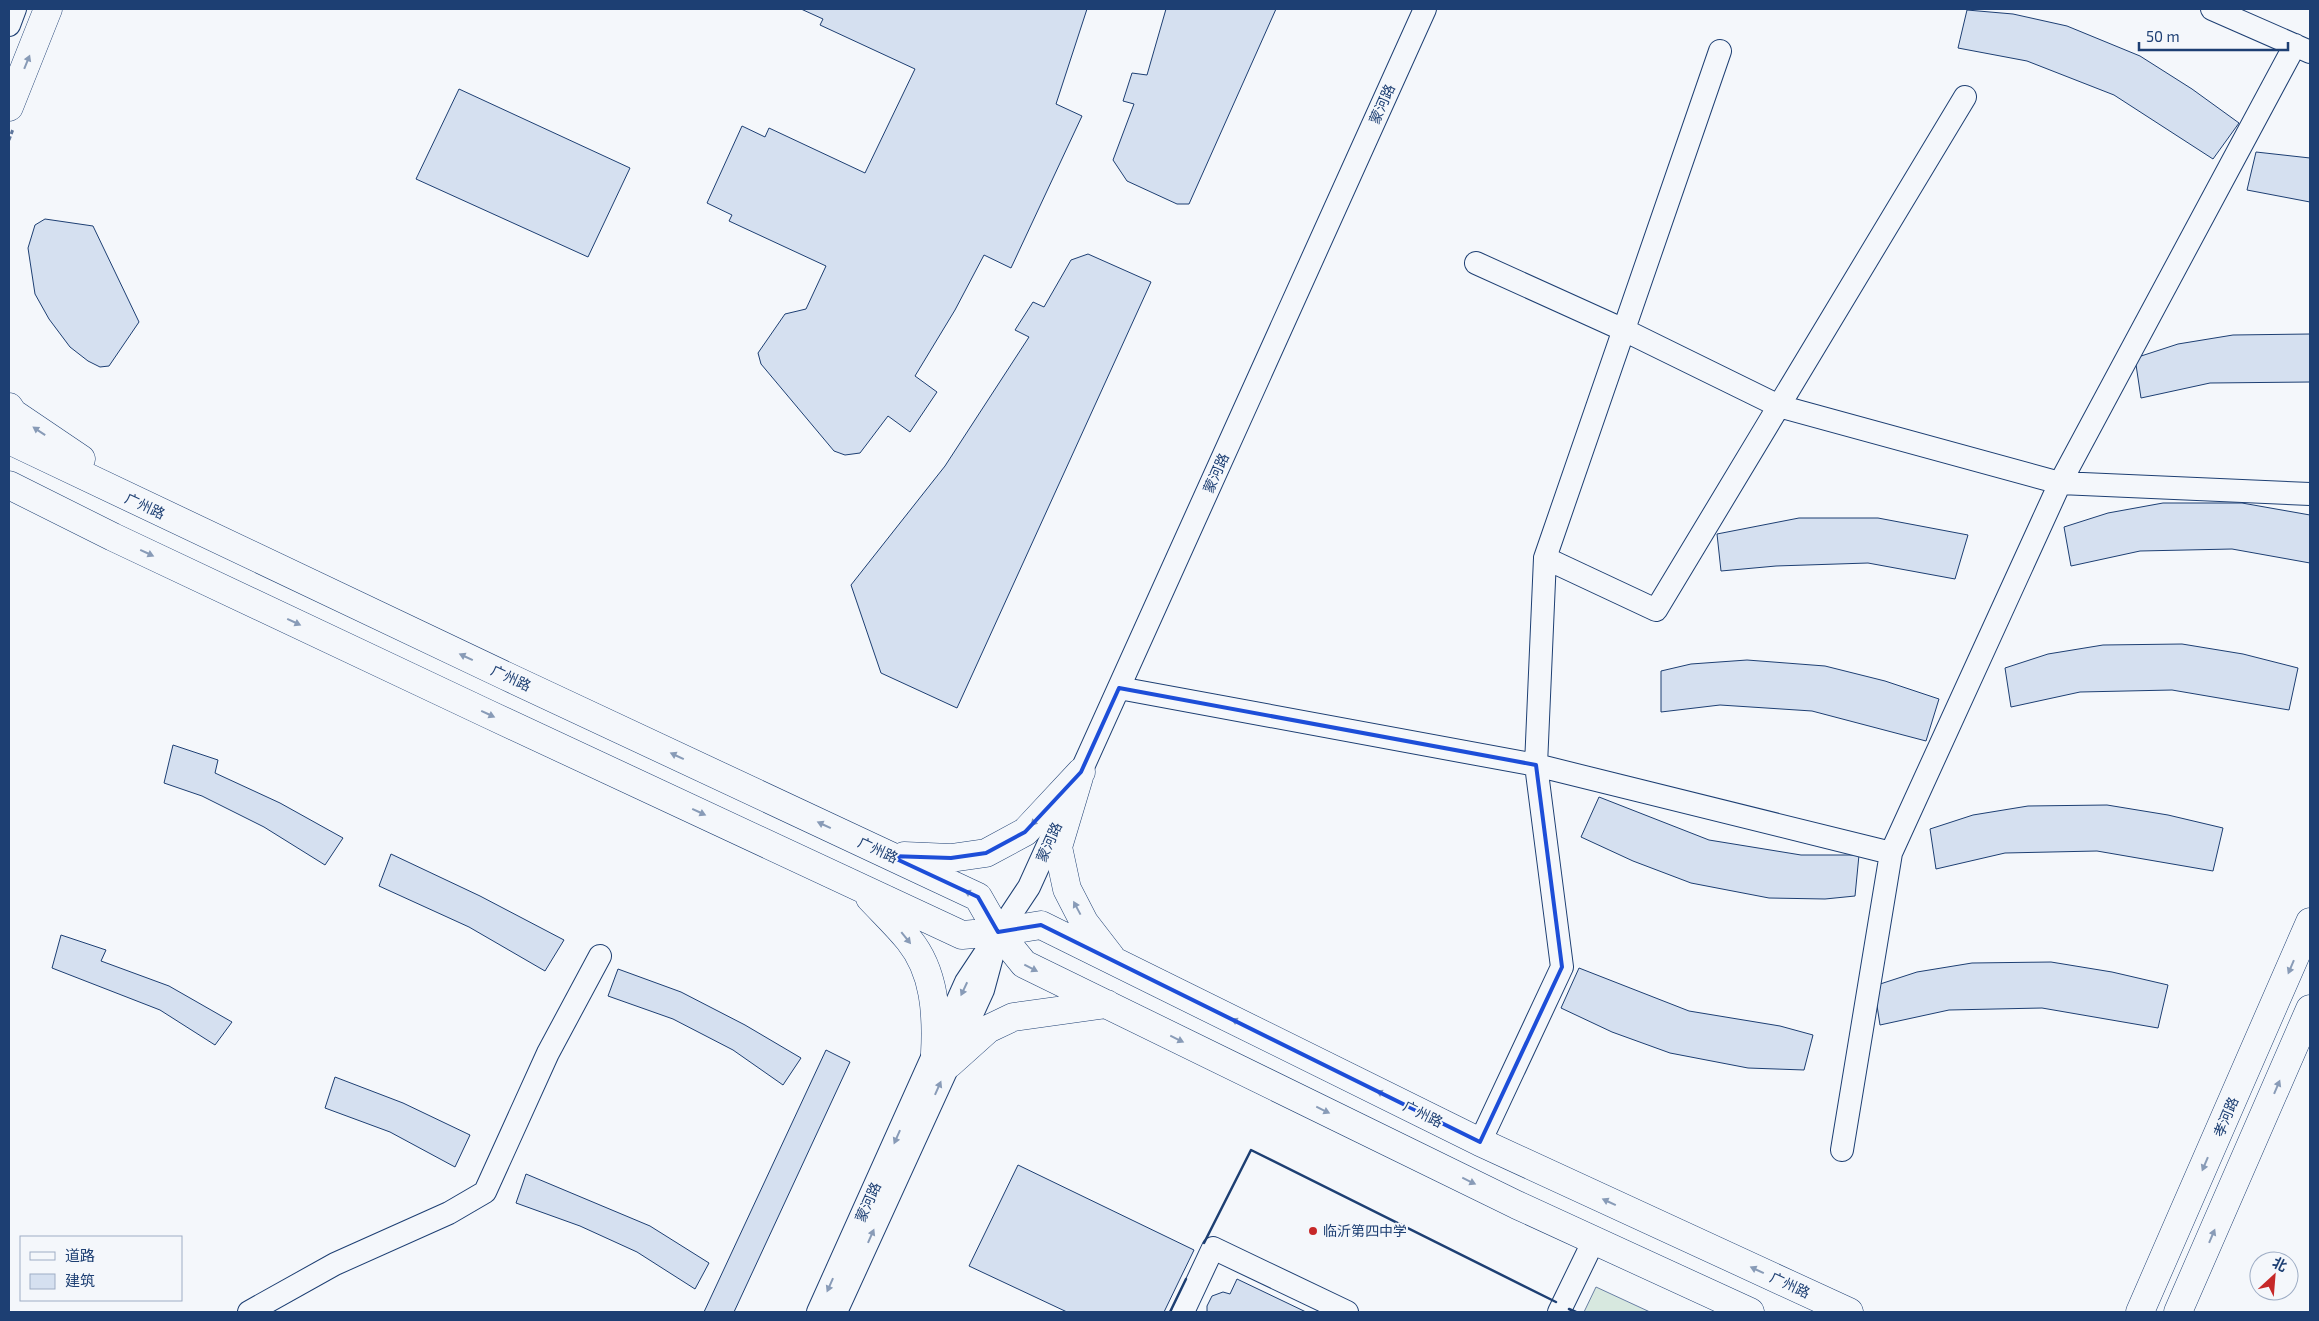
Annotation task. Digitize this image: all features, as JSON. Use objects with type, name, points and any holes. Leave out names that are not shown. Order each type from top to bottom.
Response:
[{"type":"main road","points":[[9,107],[48,9]]},
{"type":"main road","points":[[9,407],[13,413],[85,462],[135,501]]},
{"type":"main road","name":"广州路","points":[[9,440],[135,501],[978,896],[998,932],[1024,964],[1517,1205],[1750,1312]]},
{"type":"main road","name":"广州路","points":[[9,485],[113,537],[962,935],[998,932],[1041,925],[1480,1142],[1849,1312]]},
{"type":"main road","points":[[9,508],[19,509],[113,537]]},
{"type":"main road","points":[[890,856],[951,858],[986,853],[1025,832],[1081,772]]},
{"type":"main road","points":[[1081,772],[1058,847],[1067,889],[1084,922],[1115,962]]},
{"type":"main road","points":[[862,889],[910,942],[929,978],[942,1059],[988,1029],[1013,1017],[1107,1004]]},
{"type":"main road","name":"孝河路","points":[[2140,1312],[2310,922]]},
{"type":"main road","points":[[2178,1312],[2310,1009]]},
{"type":"main road","points":[[2126,1312],[2171,1243]]},
{"type":"main road","points":[[2194,1312],[2199,1266]]},
{"type":"street","points":[[9,25],[15,9]]},
{"type":"street","name":"蒙河路","points":[[818,1312],[942,1059],[983,990],[998,932],[1029,887],[1425,9]]},
{"type":"street","points":[[2212,9],[2305,46]]},
{"type":"street","points":[[2239,9],[2305,46]]},
{"type":"street","points":[[1842,1150],[1891,853],[2060,482],[2305,46]]},
{"type":"street","points":[[1480,1142],[1562,967],[1536,765],[1545,558],[1720,51]]},
{"type":"street","points":[[1545,558],[1656,610],[1965,97]]},
{"type":"street","points":[[1476,263],[1624,330],[1779,406],[2060,482],[2310,494]]},
{"type":"street","points":[[1119,688],[1536,765],[1891,853]]},
{"type":"street","points":[[249,1312],[335,1264],[449,1212],[485,1192],[548,1053],[600,956]]},
{"type":"street","name":"蒙河路","points":[[836,1312],[942,1059]]},
{"type":"street","points":[[1559,1312],[1594,1240]]},
{"type":"street","points":[[1183,1312],[1213,1248],[1347,1312]]},
{"type":"highlighted area","points":[[1119,688],[1536,765],[1562,967],[1480,1142],[1041,925],[998,932],[978,897],[890,856],[951,858],[986,853],[1025,832],[1081,772]]},
{"type":"shaded area","points":[[1596,1287],[1650,1312],[1584,1312]]},
{"type":"building","points":[[801,9],[1087,9],[1056,104],[1082,116],[1011,268],[984,255],[955,310],[915,376],[937,392],[910,432],[888,416],[860,453],[845,455],[834,451],[761,364],[758,353],[785,314],[806,309],[826,266],[729,221],[732,215],[707,203],[742,126],[765,137],[769,128],[865,173],[915,69],[820,25],[823,19]]},
{"type":"building","points":[[1166,9],[1276,9],[1189,204],[1177,204],[1127,181],[1113,160],[1134,104],[1123,101],[1132,73],[1147,75]]},
{"type":"building","points":[[1967,10],[2013,14],[2067,26],[2140,56],[2192,89],[2239,123],[2213,159],[2114,95],[2027,61],[1958,48]]},
{"type":"building","points":[[459,89],[630,168],[588,257],[416,179]]},
{"type":"building","points":[[2256,152],[2310,158],[2310,202],[2247,190]]},
{"type":"building","points":[[45,219],[93,226],[139,322],[109,366],[100,367],[88,361],[70,347],[49,319],[35,294],[28,248],[35,225]]},
{"type":"building","points":[[1088,254],[1151,282],[957,708],[881,673],[851,585],[945,466],[1029,337],[1015,330],[1033,302],[1044,307],[1071,260]]},
{"type":"building","points":[[2310,334],[2310,382],[2210,383],[2141,398],[2135,358],[2178,344],[2233,335]]},
{"type":"building","points":[[2163,503],[2242,503],[2310,515],[2310,563],[2232,549],[2140,551],[2071,566],[2064,527],[2108,513]]},
{"type":"building","points":[[1799,518],[1878,518],[1968,535],[1955,579],[1868,563],[1776,566],[1721,571],[1717,534]]},
{"type":"building","points":[[2182,644],[2243,654],[2298,668],[2289,710],[2172,690],[2080,692],[2011,707],[2005,668],[2048,654],[2103,645]]},
{"type":"building","points":[[1747,660],[1825,666],[1885,681],[1939,699],[1926,741],[1812,711],[1720,705],[1661,712],[1661,671],[1691,664]]},
{"type":"building","points":[[173,745],[218,760],[215,773],[280,803],[343,838],[325,865],[264,827],[202,796],[164,783]]},
{"type":"building","points":[[1599,797],[1709,840],[1801,855],[1859,855],[1855,896],[1825,899],[1769,898],[1691,883],[1633,861],[1581,837]]},
{"type":"building","points":[[2107,805],[2168,815],[2223,828],[2213,871],[2097,851],[2005,853],[1936,869],[1930,829],[1973,815],[2028,806]]},
{"type":"building","points":[[391,854],[480,896],[564,940],[545,971],[469,927],[379,886]]},
{"type":"building","points":[[61,935],[106,950],[101,961],[169,986],[232,1022],[215,1045],[160,1010],[52,968]]},
{"type":"building","points":[[2051,962],[2112,972],[2168,985],[2158,1028],[2042,1008],[1949,1010],[1880,1025],[1874,986],[1917,972],[1972,963]]},
{"type":"building","points":[[1579,968],[1689,1011],[1780,1026],[1813,1035],[1804,1070],[1748,1068],[1670,1053],[1612,1032],[1561,1008]]},
{"type":"building","points":[[618,969],[681,992],[745,1025],[801,1058],[783,1085],[733,1050],[673,1019],[608,996]]},
{"type":"building","points":[[826,1050],[850,1062],[734,1312],[704,1312]]},
{"type":"building","points":[[335,1077],[403,1103],[470,1135],[455,1167],[390,1132],[325,1108]]},
{"type":"building","points":[[1018,1165],[1194,1250],[1164,1312],[1067,1312],[969,1266]]},
{"type":"building","points":[[526,1174],[650,1226],[709,1263],[695,1289],[637,1252],[580,1226],[516,1203]]},
{"type":"building","points":[[1237,1279],[1306,1312],[1207,1312],[1207,1306],[1212,1296],[1223,1292],[1230,1294]]},
{"type":"wall","points":[[1204,1243],[1251,1150],[1556,1302]]},
{"type":"wall","points":[[1170,1312],[1186,1279]]},
{"type":"wall","points":[[1569,1309],[1576,1312]]},
{"type":"place","name":"临沂第四中学","points":[[1313,1231]]}]
